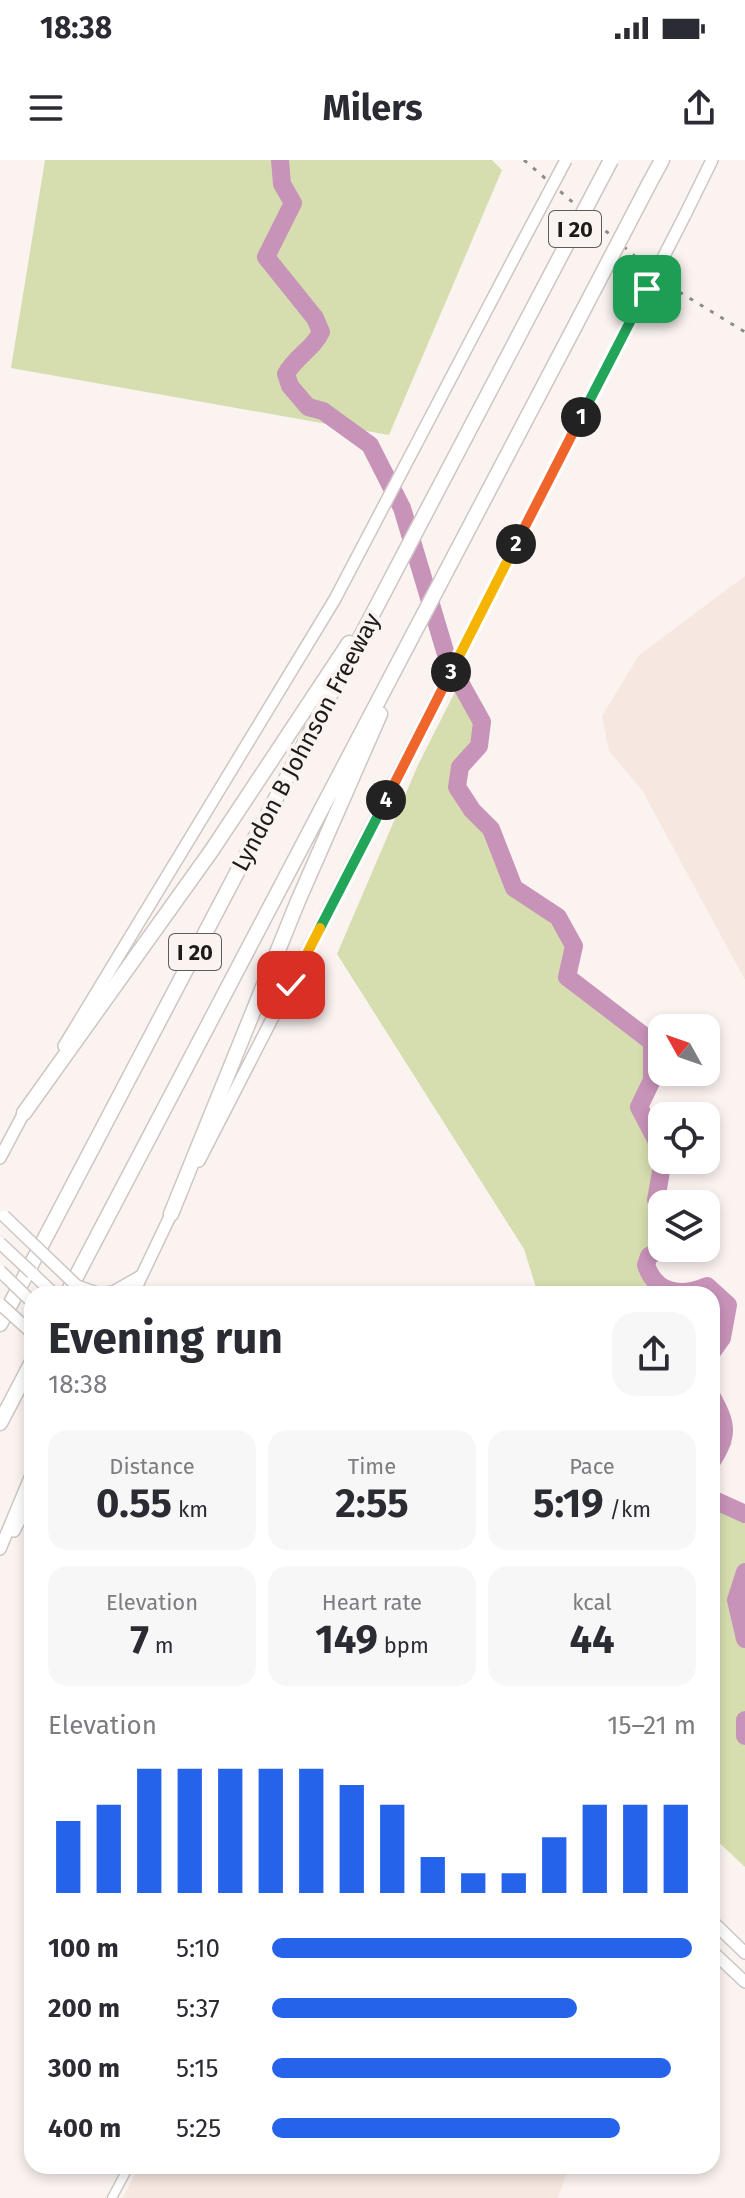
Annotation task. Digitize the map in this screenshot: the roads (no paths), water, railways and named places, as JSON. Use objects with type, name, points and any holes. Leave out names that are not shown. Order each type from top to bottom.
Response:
[{"type":"highway","name":"Lyndon B Johnson Freeway","points":[[0,1324],[611,160]]},
{"type":"highway","name":"Lyndon B Johnson Freeway","points":[[71,1286],[662,160]]},
{"type":"highway","points":[[24,1113],[212,850],[391,579]]},
{"type":"highway","points":[[171,1214],[412,636]]},
{"type":"highway","points":[[0,1423],[24,1377]]},
{"type":"main road","name":"Lyndon B Johnson Freeway","points":[[0,1158],[24,1113],[301,657],[566,160]]},
{"type":"main road","points":[[137,1286],[712,160]]},
{"type":"main road","points":[[2,1211],[77,1286]]},
{"type":"main road","points":[[0,1243],[46,1286]]},
{"type":"main road","points":[[0,1271],[24,1294]]},
{"type":"main road","points":[[119,1286],[142,1275]]},
{"type":"main road","points":[[0,1304],[24,1326]]},
{"type":"main road","points":[[0,1549],[24,1492]]},
{"type":"main road","points":[[0,1556],[24,1511]]},
{"type":"main road","points":[[720,1929],[745,1953]]},
{"type":"main road","points":[[720,1959],[745,1982]]},
{"type":"street","points":[[112,2198],[125,2174]]},
{"type":"waterway","points":[[280,160],[282,184],[293,203],[266,257],[315,318],[321,332],[286,374],[290,386],[308,407],[323,411],[370,445],[402,508],[448,661],[482,722],[479,746],[460,767],[457,787],[472,810],[491,829],[514,888],[558,917],[574,946],[567,977],[652,1042],[652,1080],[639,1107],[648,1124]]},
{"type":"waterway","points":[[658,1190],[661,1174]]},
{"type":"waterway","points":[[648,1259],[646,1265],[650,1275],[662,1286]]},
{"type":"waterway","points":[[720,1298],[728,1305],[720,1341]]},
{"type":"waterway","points":[[720,1414],[724,1429],[720,1447]]},
{"type":"waterway","points":[[720,1503],[745,1514]]},
{"type":"waterway","points":[[745,1572],[736,1600],[745,1639]]},
{"type":"waterway","points":[[745,1720],[745,1736]]},
{"type":"railway","points":[[524,160],[668,285],[745,332]]}]
